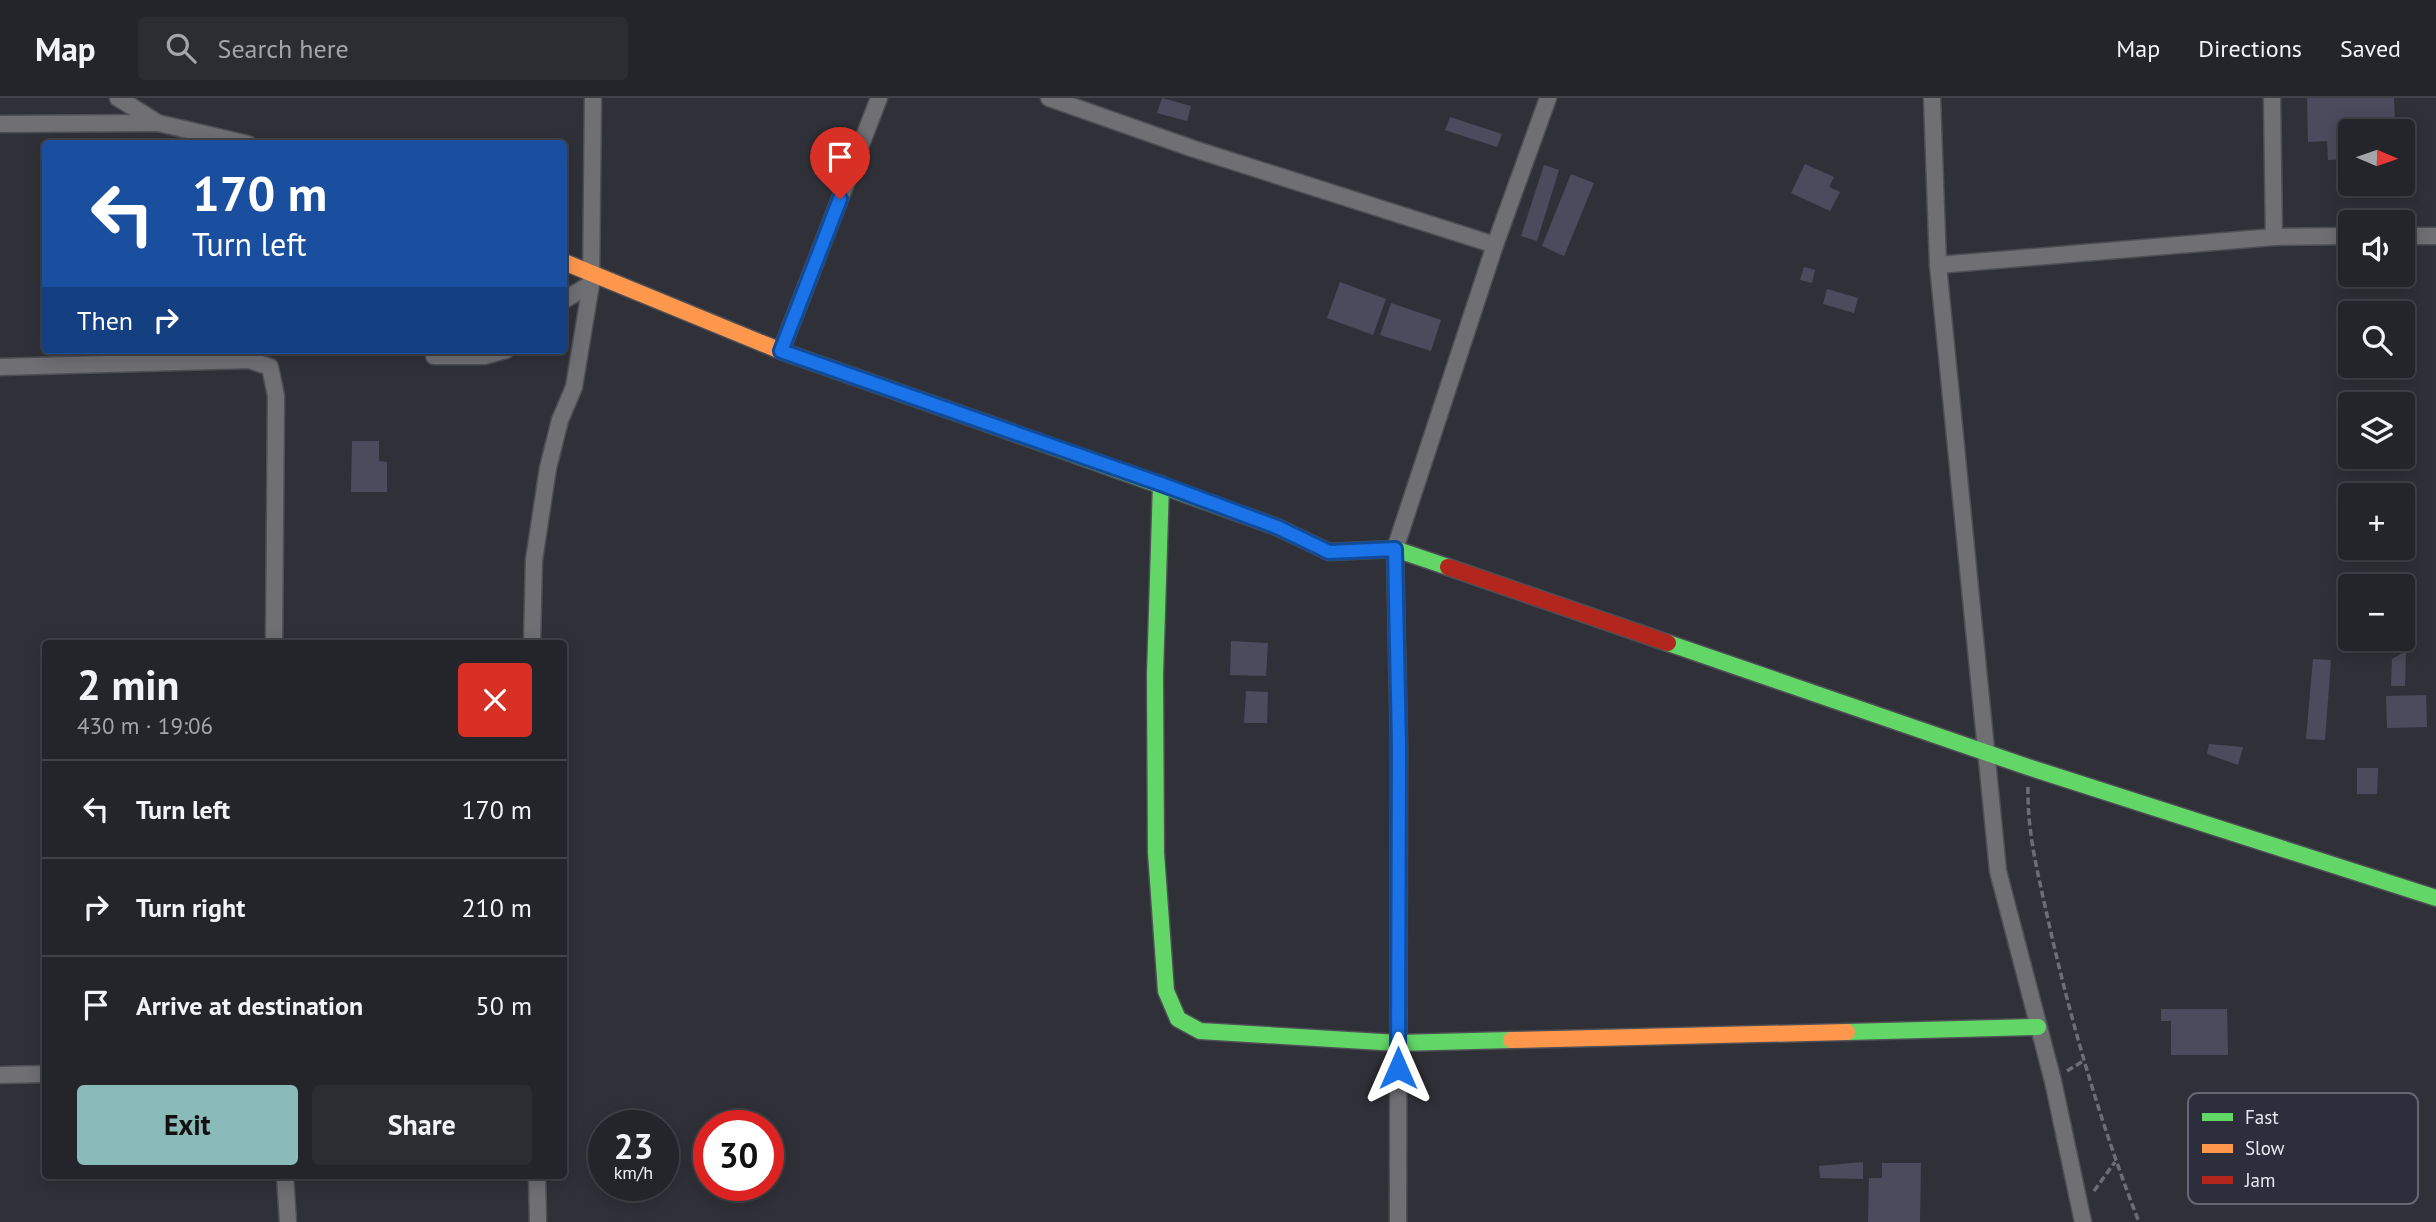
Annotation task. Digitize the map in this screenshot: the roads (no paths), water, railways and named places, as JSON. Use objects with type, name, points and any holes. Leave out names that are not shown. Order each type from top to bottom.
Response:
[{"type":"street","points":[[118,98],[158,122]]},
{"type":"street","points":[[532,640],[534,560],[548,468],[560,419],[574,387],[591,279],[593,98]]},
{"type":"street","points":[[781,351],[879,98]]},
{"type":"street","points":[[1049,98],[1194,149],[1495,245]]},
{"type":"street","points":[[1398,1222],[1395,549],[1495,245],[1548,98]]},
{"type":"street","points":[[1932,98],[1938,265],[1998,871],[2082,1216]]},
{"type":"street","points":[[2272,98],[2274,237]]},
{"type":"street","points":[[0,124],[158,122],[232,140]]},
{"type":"street","points":[[1938,265],[2274,237],[2338,236]]},
{"type":"street","points":[[2415,236],[2436,236]]},
{"type":"street","points":[[567,264],[591,279],[781,351],[1161,484],[1277,527],[1329,552],[1395,549],[1988,754],[2436,898]]},
{"type":"street","points":[[567,298],[591,279]]},
{"type":"street","points":[[434,356],[491,354]]},
{"type":"street","points":[[0,367],[249,360],[270,367],[276,396],[274,640]]},
{"type":"street","points":[[1161,484],[1155,675],[1156,853],[1166,991],[1178,1019],[1200,1031],[1398,1043],[2038,1027]]},
{"type":"street","points":[[0,1075],[42,1074]]},
{"type":"street","points":[[285,1179],[288,1222]]},
{"type":"street","points":[[537,1179],[538,1222]]}]
